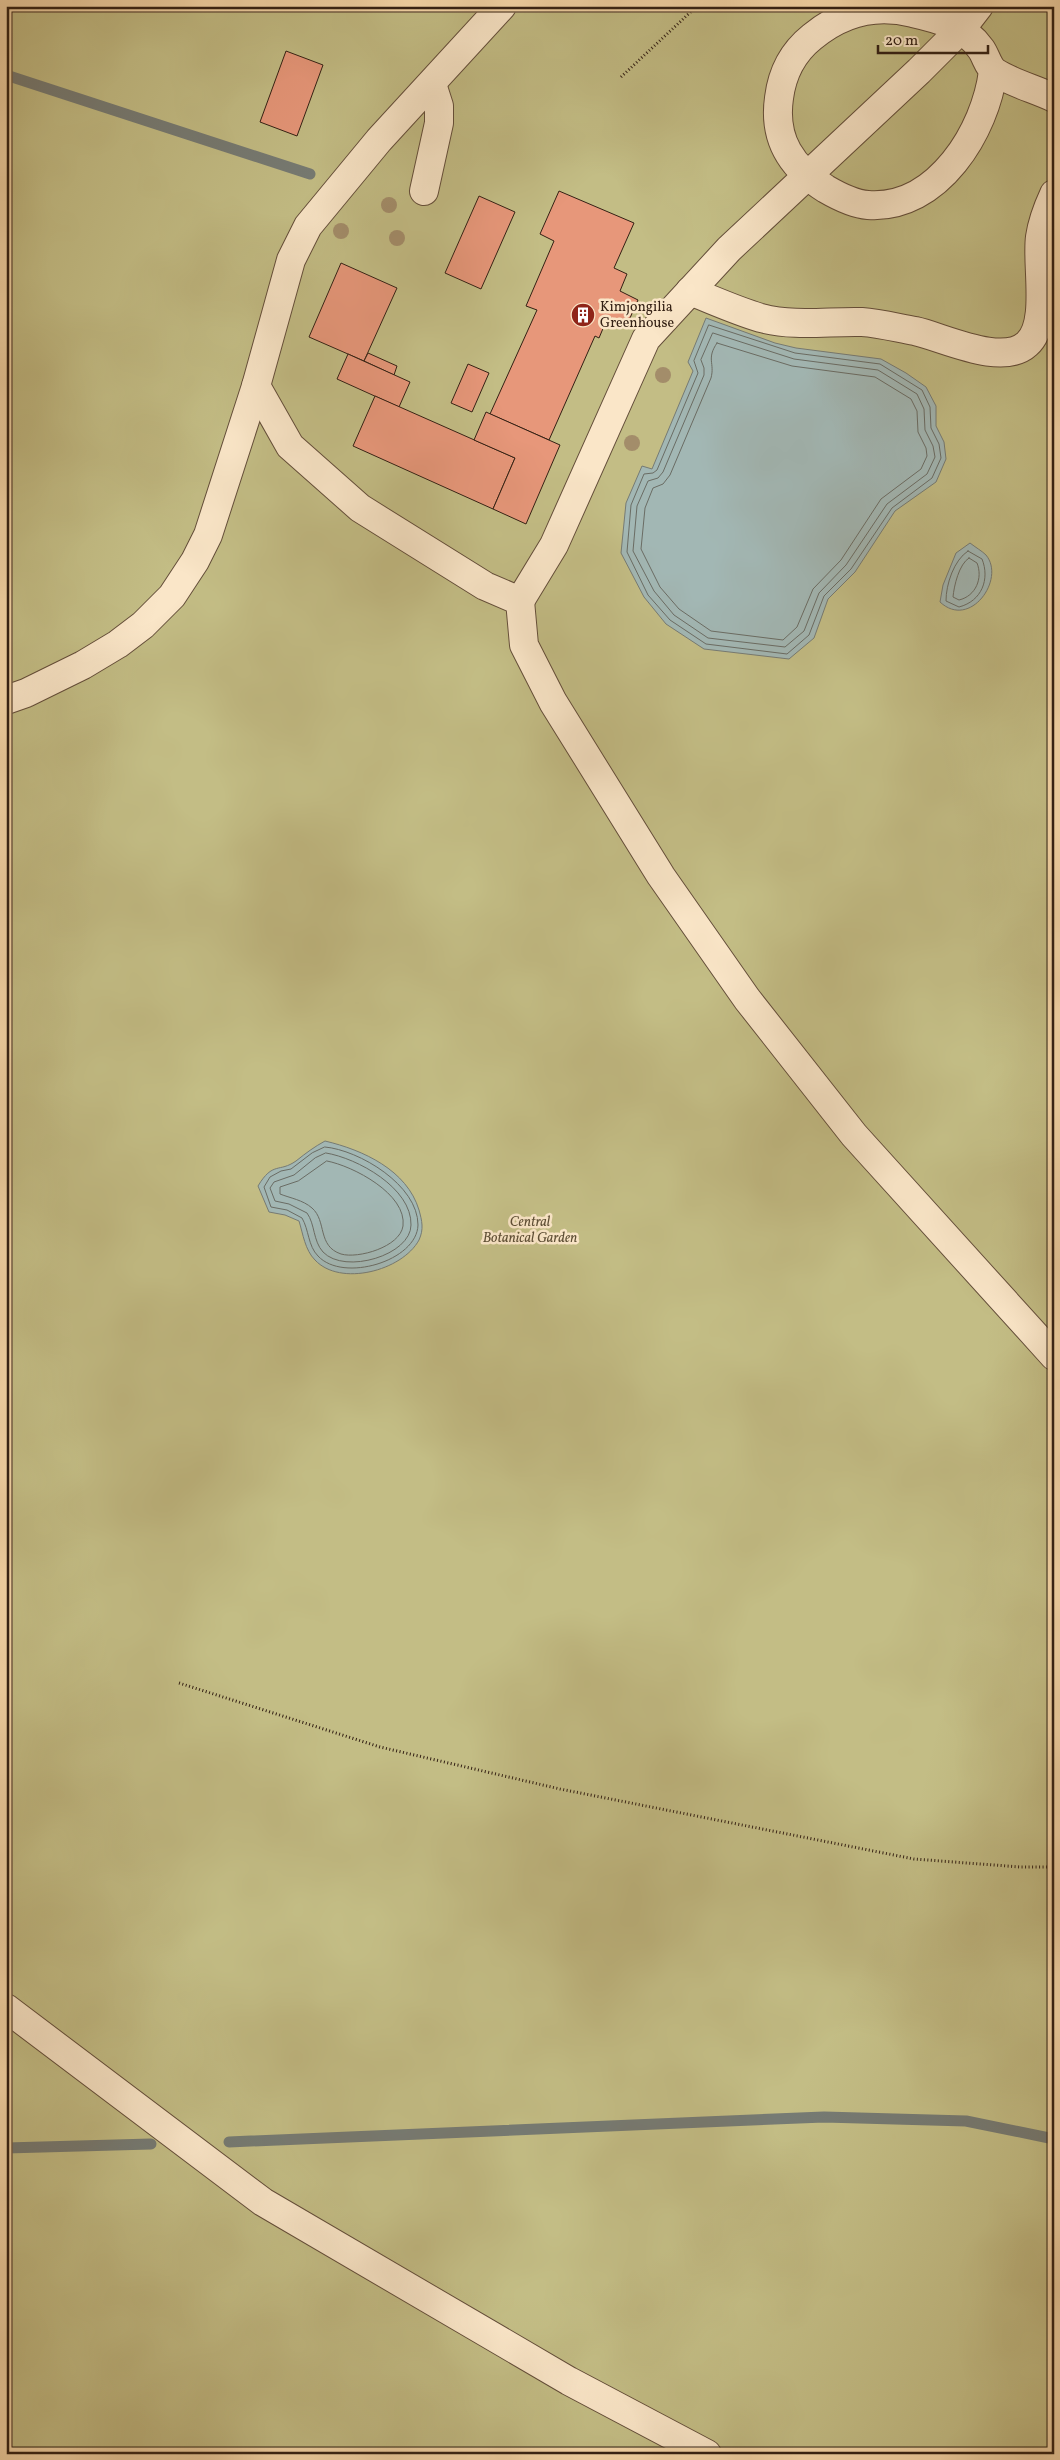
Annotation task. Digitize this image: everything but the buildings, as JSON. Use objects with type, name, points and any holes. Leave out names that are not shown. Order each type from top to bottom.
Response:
[{"type":"street","points":[[6,700],[26,693],[83,665],[118,644],[143,625],[172,596],[196,561],[208,535],[256,386],[291,260],[308,226],[379,140],[502,6]]},
{"type":"street","points":[[979,6],[962,28],[730,249],[646,339],[554,545],[520,601],[524,645],[553,702],[661,876],[747,999],[854,1135],[1054,1356]]},
{"type":"street","points":[[879,7],[912,12],[962,28],[982,49],[993,71],[990,94],[984,113],[967,144],[950,168],[911,197],[868,205],[838,197],[806,176],[791,159],[781,138],[777,111],[782,80],[790,61],[806,41],[825,26],[864,9],[879,7]]},
{"type":"street","points":[[993,71],[1054,98]]},
{"type":"street","points":[[424,191],[439,123],[439,106],[432,84]]},
{"type":"street","points":[[690,291],[761,318],[795,324],[864,322],[916,332],[976,350],[1001,353],[1017,351],[1028,344],[1035,333],[1040,310],[1040,237],[1054,194]]},
{"type":"street","points":[[256,386],[290,446],[360,508],[485,586],[520,601]]},
{"type":"street","points":[[6,2008],[263,2202],[569,2381],[707,2454]]},
{"type":"path","points":[[621,77],[697,6]]},
{"type":"path","points":[[179,1683],[380,1747],[560,1789],[914,1859],[1020,1867],[1054,1866]]},
{"type":"green space","name":"Central Botanical Garden","points":[[6,6],[1054,6],[1054,2454],[6,2454]]},
{"type":"water","points":[[706,318],[775,343],[796,348],[881,359],[926,387],[936,406],[936,426],[944,442],[946,459],[936,482],[895,511],[855,572],[828,599],[814,638],[789,659],[704,649],[666,624],[644,597],[621,553],[626,503],[642,466],[652,469],[693,371],[688,362]]},
{"type":"water","points":[[970,543],[986,555],[991,565],[988,588],[982,598],[973,606],[963,610],[951,609],[940,602],[943,585],[956,553]]},
{"type":"water","points":[[325,1141],[354,1150],[382,1164],[405,1184],[413,1196],[421,1218],[422,1232],[411,1251],[399,1260],[370,1272],[339,1273],[326,1268],[315,1260],[309,1252],[299,1221],[285,1215],[269,1212],[258,1186],[263,1178],[272,1170],[296,1161]]},
{"type":"waterway","points":[[6,75],[310,174]]},
{"type":"waterway","points":[[229,2142],[824,2117],[966,2121],[1054,2139]]},
{"type":"waterway","points":[[6,2148],[151,2144]]},
{"type":"place","name":"Kimjongilia Greenhouse","points":[[583,315]]}]
